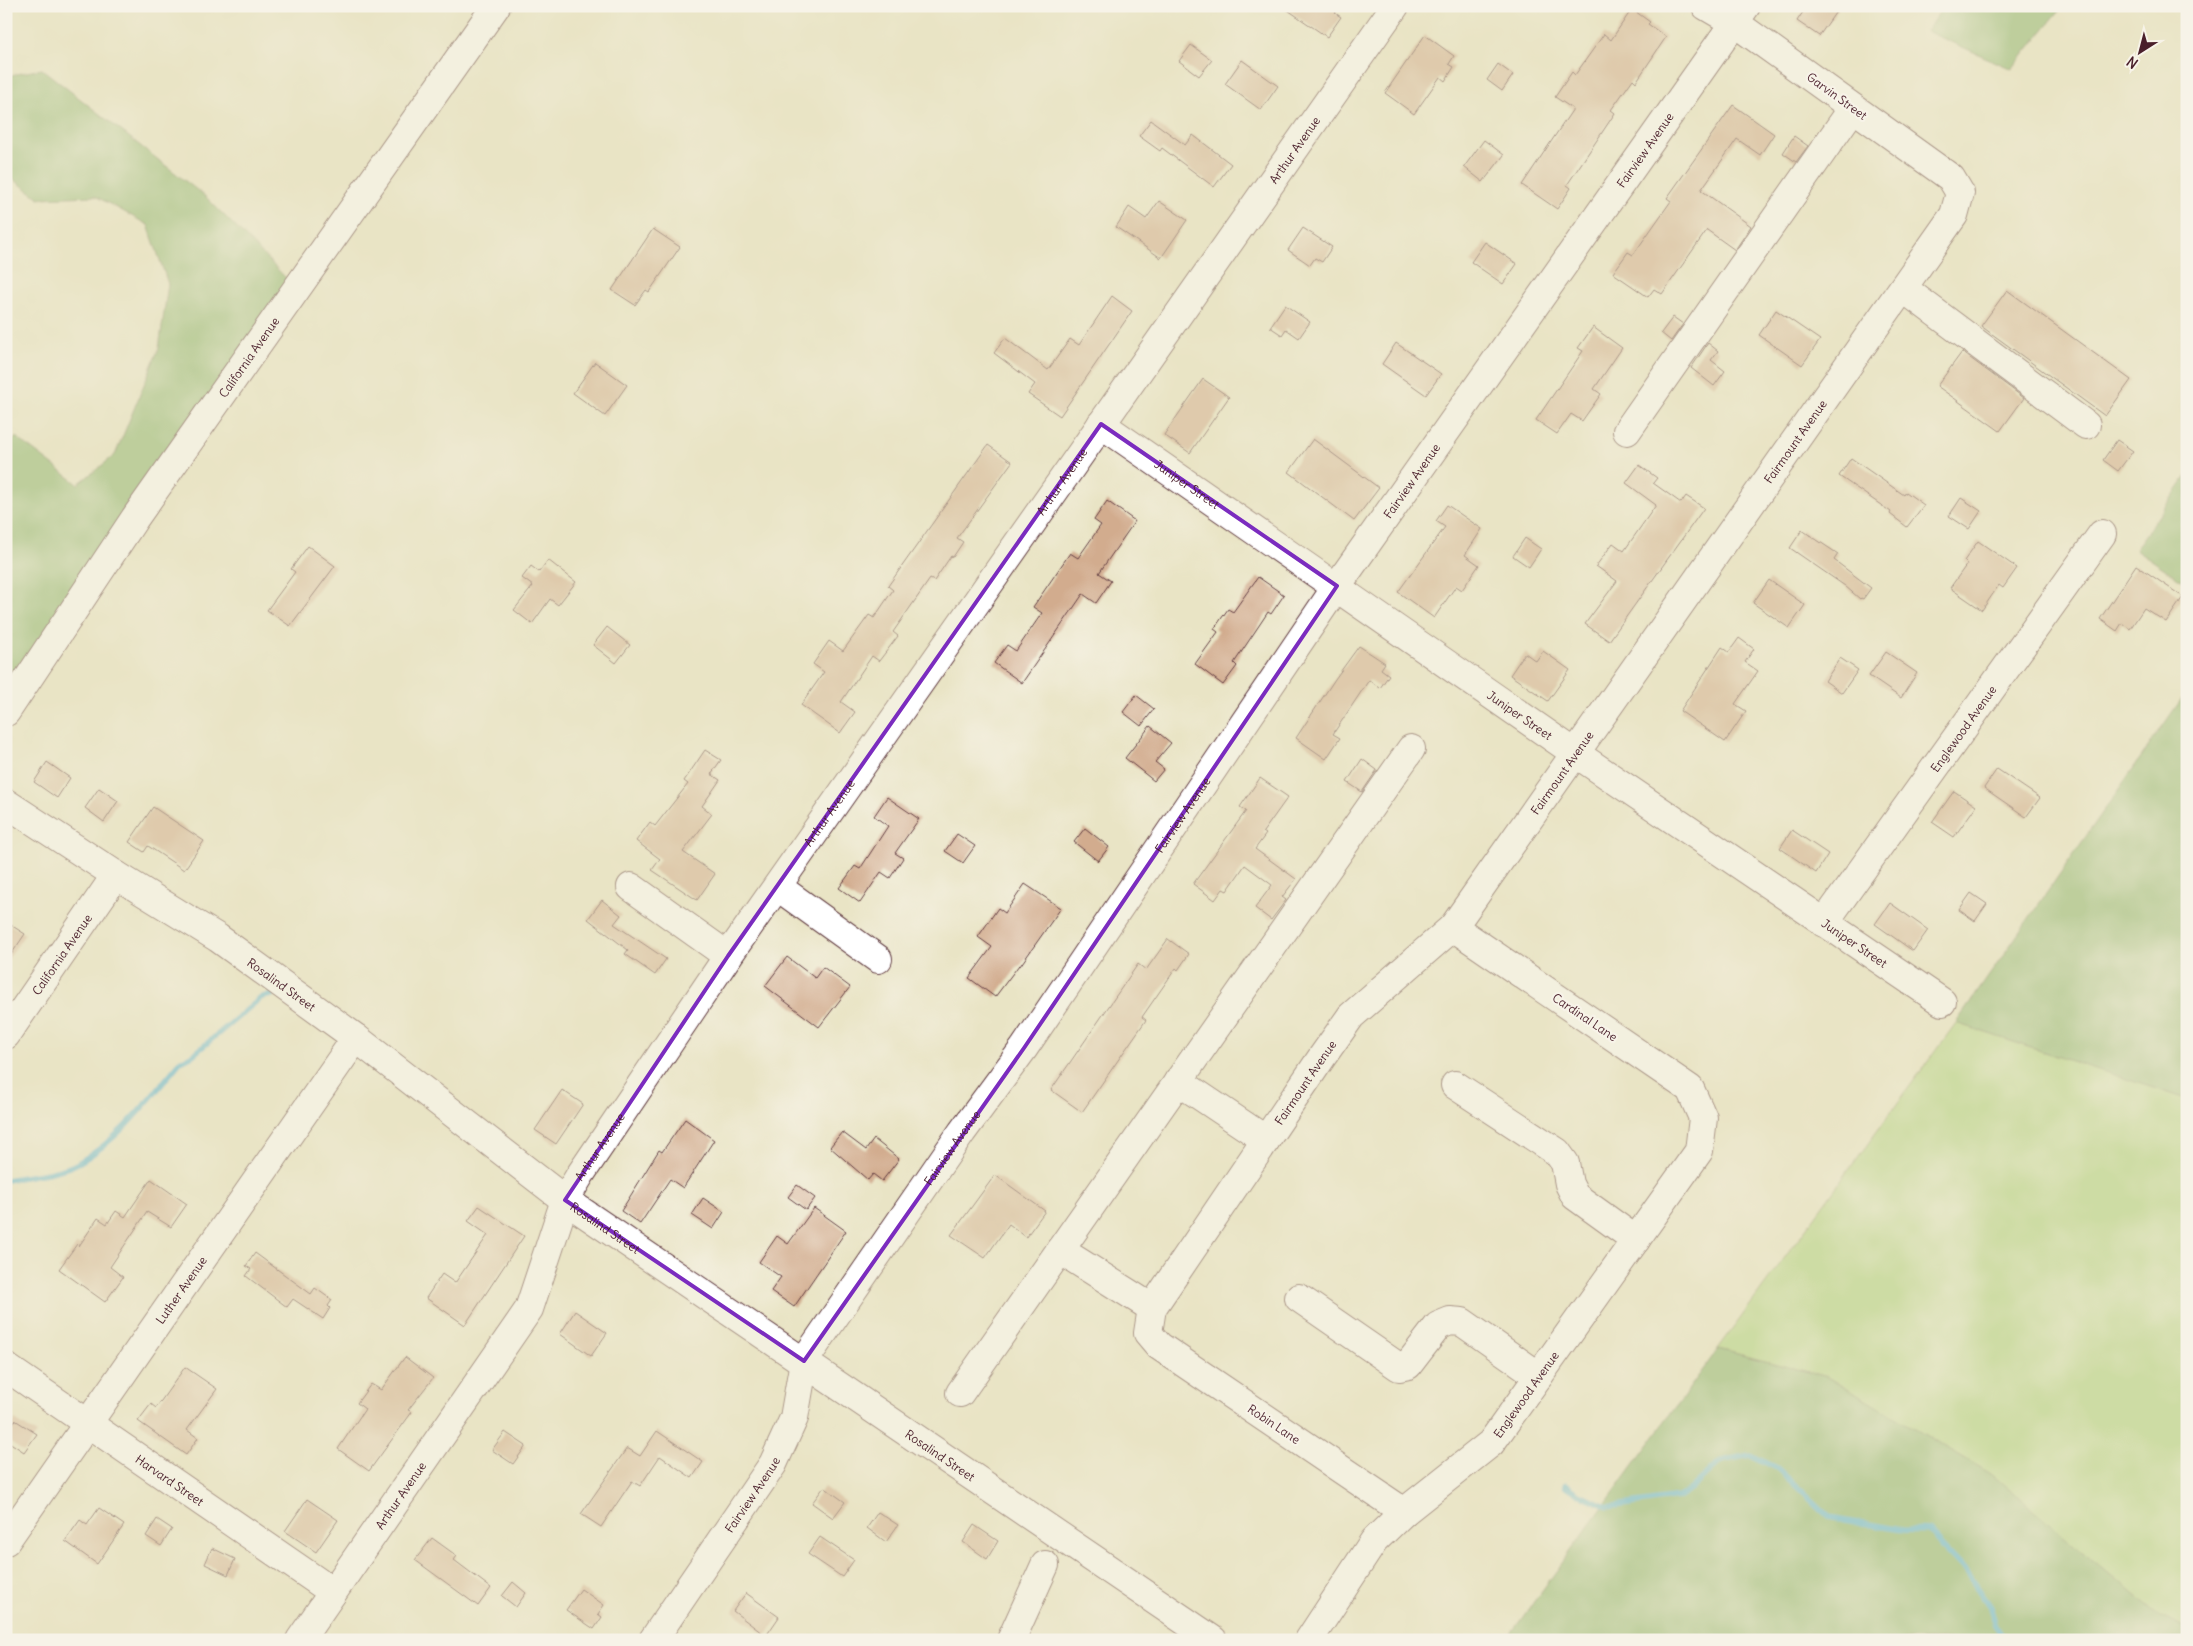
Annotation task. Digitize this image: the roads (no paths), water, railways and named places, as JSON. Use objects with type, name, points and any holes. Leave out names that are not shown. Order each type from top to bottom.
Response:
[{"type":"street","name":"California Avenue","points":[[6,712],[135,518],[496,6]]},
{"type":"street","name":"Arthur Avenue","points":[[300,1640],[529,1309],[565,1200],[580,1175],[728,956],[1395,6]]},
{"type":"street","name":"Garvin Street","points":[[1706,6],[1740,14],[1853,108],[1951,178],[1960,193]]},
{"type":"street","name":"Fairview Avenue","points":[[653,1640],[773,1464],[794,1418],[804,1361],[962,1132],[1024,1048],[1337,586],[1740,14]]},
{"type":"street","points":[[1627,431],[1853,108]]},
{"type":"street","name":"Fairmount Avenue","points":[[1150,1321],[1266,1140],[1352,1016],[1453,928],[1574,753],[1904,289],[1954,215],[1960,193]]},
{"type":"street","points":[[1904,289],[2086,425]]},
{"type":"street","name":"Juniper Street","points":[[1101,424],[1337,586],[1574,753],[1942,1002]]},
{"type":"street","name":"Englewood Avenue","points":[[1824,923],[2102,534]]},
{"type":"street","points":[[960,1393],[1411,749]]},
{"type":"street","name":"Rosalind Street","points":[[6,803],[116,875],[218,938],[356,1038],[565,1200],[1213,1640]]},
{"type":"street","name":"California Avenue","points":[[6,1035],[116,875]]},
{"type":"street","points":[[631,887],[728,956]]},
{"type":"street","points":[[778,887],[878,960]]},
{"type":"street","name":"Cardinal Lane","points":[[1453,928],[1690,1089],[1703,1118]]},
{"type":"street","name":"Luther Avenue","points":[[6,1541],[356,1038]]},
{"type":"street","points":[[1178,1081],[1266,1140]]},
{"type":"street","points":[[1455,1085],[1557,1152],[1565,1164],[1569,1184],[1575,1196],[1636,1240]]},
{"type":"street","name":"Englewood Avenue","points":[[1309,1640],[1374,1541],[1404,1512],[1491,1443],[1699,1151],[1703,1118]]},
{"type":"street","name":"Robin Lane","points":[[1060,1250],[1150,1321],[1159,1346],[1404,1512]]},
{"type":"street","points":[[1299,1298],[1399,1367],[1408,1365],[1438,1326],[1450,1320],[1462,1322],[1539,1376]]},
{"type":"street","name":"Harvard Street","points":[[6,1367],[333,1592]]},
{"type":"street","points":[[1011,1640],[1044,1565]]},
{"type":"waterway","points":[[6,1180],[62,1169],[78,1163],[94,1153],[134,1117],[181,1061],[193,1055],[262,997],[272,995]]},
{"type":"waterway","points":[[1565,1485],[1577,1493],[1608,1507],[1679,1497],[1691,1489],[1721,1461],[1750,1455],[1777,1468],[1829,1517],[1902,1530],[1929,1531],[1962,1566],[1990,1607],[1996,1625],[2006,1640]]}]
